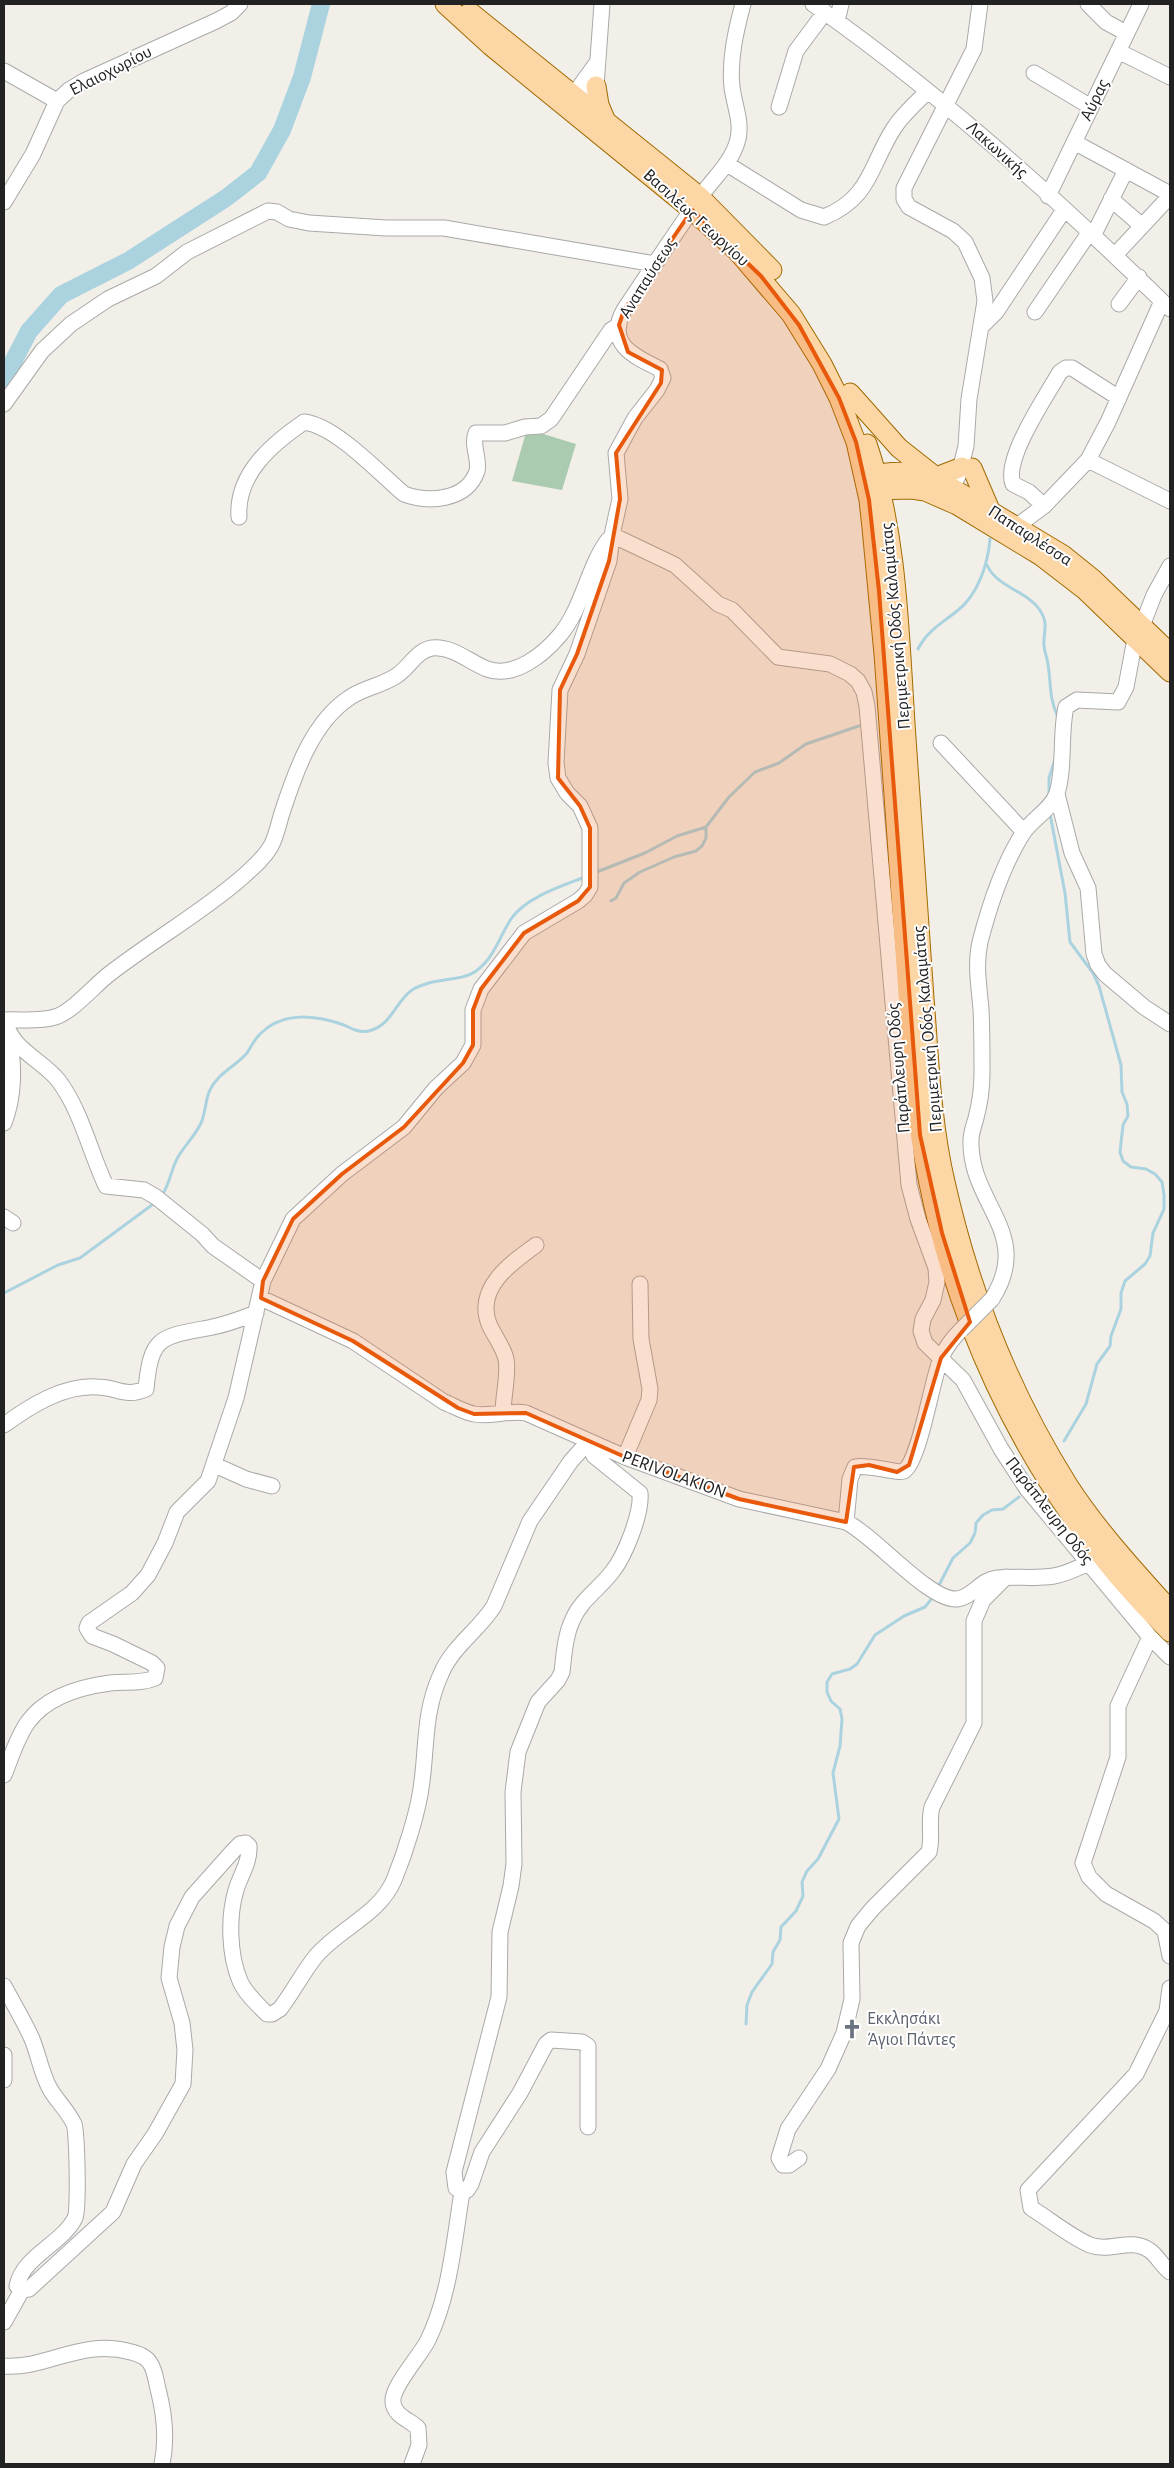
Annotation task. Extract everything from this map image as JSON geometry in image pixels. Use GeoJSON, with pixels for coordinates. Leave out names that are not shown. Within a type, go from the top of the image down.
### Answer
{"type":"FeatureCollection","features":[{"type":"Feature","properties":{"kind":"main road","name":"Βασιλέως Γεωργίου"},"geometry":{"type":"LineString","coordinates":[[446,4],[491,46],[574,105],[606,119],[696,203],[761,276],[799,325],[822,364],[839,398],[872,483]]}},
{"type":"Feature","properties":{"kind":"main road","name":"Βασιλέως Γεωργίου"},"geometry":{"type":"LineString","coordinates":[[460,4],[574,105],[749,245],[791,293],[812,324],[850,393]]}},
{"type":"Feature","properties":{"kind":"main road"},"geometry":{"type":"LineString","coordinates":[[596,86],[600,105],[606,119]]}},
{"type":"Feature","properties":{"kind":"main road"},"geometry":{"type":"LineString","coordinates":[[850,393],[900,448],[949,490],[967,467],[990,510]]}},
{"type":"Feature","properties":{"kind":"main road","name":"Περιμετρική Οδός Καλαμάτας"},"geometry":{"type":"LineString","coordinates":[[850,393],[872,483],[889,532],[900,654],[931,1090],[944,1181],[974,1285],[991,1333],[1014,1388],[1069,1487],[1102,1532],[1170,1610]]}},
{"type":"Feature","properties":{"kind":"main road","name":"Παπαφλέσσα"},"geometry":{"type":"LineString","coordinates":[[872,483],[914,473],[990,510],[1048,545],[1077,566],[1138,632],[1170,672]]}},
{"type":"Feature","properties":{"kind":"main road","name":"Περιμετρική Οδός Καλαμάτας"},"geometry":{"type":"LineString","coordinates":[[872,483],[915,1092],[929,1187],[959,1291],[977,1341],[1000,1396],[1025,1443],[1055,1495],[1090,1543],[1170,1632]]}},
{"type":"Feature","properties":{"kind":"main road","name":"Παπαφλέσσα"},"geometry":{"type":"LineString","coordinates":[[872,483],[912,489],[949,490],[1055,566],[1138,632],[1170,653]]}},
{"type":"Feature","properties":{"kind":"main road"},"geometry":{"type":"LineString","coordinates":[[889,532],[892,504],[912,489]]}},
{"type":"Feature","properties":{"kind":"street","name":"Ελαιοχωρίου"},"geometry":{"type":"LineString","coordinates":[[4,202],[33,154],[57,101],[69,90],[84,81],[216,21],[231,13],[240,4]]}},
{"type":"Feature","properties":{"kind":"street"},"geometry":{"type":"LineString","coordinates":[[574,105],[596,86],[602,4]]}},
{"type":"Feature","properties":{"kind":"street","name":"Αναπαύσεως"},"geometry":{"type":"LineString","coordinates":[[612,535],[620,495],[616,453],[635,418],[657,390],[663,378],[660,369],[640,361],[628,352],[622,344],[619,325],[624,310],[696,203],[727,164],[735,149],[740,123],[732,88],[732,74],[736,32],[743,4]]}},
{"type":"Feature","properties":{"kind":"street"},"geometry":{"type":"LineString","coordinates":[[779,107],[796,51],[825,12],[841,4]]}},
{"type":"Feature","properties":{"kind":"street"},"geometry":{"type":"LineString","coordinates":[[949,490],[967,467],[966,446],[969,399],[985,301],[982,278],[965,242],[946,227],[909,207],[904,199],[904,188],[974,49],[980,4]]}},
{"type":"Feature","properties":{"kind":"street"},"geometry":{"type":"LineString","coordinates":[[1088,4],[1106,22],[1126,33]]}},
{"type":"Feature","properties":{"kind":"street","name":"Αύρας"},"geometry":{"type":"LineString","coordinates":[[1048,196],[1141,4]]}},
{"type":"Feature","properties":{"kind":"street","name":"Λακωνικής"},"geometry":{"type":"LineString","coordinates":[[825,12],[945,104],[1115,255],[1166,305]]}},
{"type":"Feature","properties":{"kind":"street"},"geometry":{"type":"LineString","coordinates":[[1118,51],[1170,77]]}},
{"type":"Feature","properties":{"kind":"street"},"geometry":{"type":"LineString","coordinates":[[574,105],[597,63]]}},
{"type":"Feature","properties":{"kind":"street"},"geometry":{"type":"LineString","coordinates":[[4,71],[57,101]]}},
{"type":"Feature","properties":{"kind":"street"},"geometry":{"type":"LineString","coordinates":[[1034,72],[1091,106]]}},
{"type":"Feature","properties":{"kind":"street"},"geometry":{"type":"LineString","coordinates":[[727,164],[801,210],[824,217],[851,202],[862,190],[895,127],[928,91]]}},
{"type":"Feature","properties":{"kind":"street"},"geometry":{"type":"LineString","coordinates":[[1074,142],[1170,195],[1115,255]]}},
{"type":"Feature","properties":{"kind":"street"},"geometry":{"type":"LineString","coordinates":[[1035,312],[1091,234],[1126,170]]}},
{"type":"Feature","properties":{"kind":"street"},"geometry":{"type":"LineString","coordinates":[[1111,199],[1142,226]]}},
{"type":"Feature","properties":{"kind":"street"},"geometry":{"type":"LineString","coordinates":[[981,327],[996,312],[1064,210]]}},
{"type":"Feature","properties":{"kind":"street"},"geometry":{"type":"LineString","coordinates":[[4,404],[42,351],[71,324],[108,299],[156,276],[187,252],[256,216],[268,212],[277,212],[289,219],[309,223],[386,228],[444,228],[655,264]]}},
{"type":"Feature","properties":{"kind":"street"},"geometry":{"type":"LineString","coordinates":[[1119,304],[1139,277]]}},
{"type":"Feature","properties":{"kind":"street"},"geometry":{"type":"LineString","coordinates":[[1017,526],[1044,506],[1088,460],[1166,305]]}},
{"type":"Feature","properties":{"kind":"street"},"geometry":{"type":"LineString","coordinates":[[239,517],[238,508],[245,479],[257,463],[285,435],[304,422],[313,423],[331,432],[404,494],[418,499],[436,500],[458,492],[470,482],[477,470],[474,438],[476,433],[505,433],[525,427],[541,426],[551,419],[611,330],[619,325]]}},
{"type":"Feature","properties":{"kind":"street"},"geometry":{"type":"LineString","coordinates":[[1044,506],[1029,492],[1013,484],[1012,475],[1024,433],[1060,372],[1066,368],[1072,368],[1119,398]]}},
{"type":"Feature","properties":{"kind":"street"},"geometry":{"type":"LineString","coordinates":[[1088,460],[1170,501]]}},
{"type":"Feature","properties":{"kind":"street"},"geometry":{"type":"LineString","coordinates":[[4,1775],[28,1722],[46,1704],[71,1692],[104,1684],[141,1682],[156,1678],[157,1668],[152,1663],[92,1636],[87,1628],[89,1624],[132,1593],[148,1575],[165,1543],[177,1512],[208,1481],[215,1465],[236,1398],[264,1281],[285,1233],[293,1219],[342,1174],[399,1131],[436,1088],[464,1063],[473,1045],[473,1010],[475,999],[517,940],[547,917],[585,895],[590,874],[590,828],[580,806],[566,793],[558,778],[556,763],[560,690],[567,671],[577,654],[598,599],[609,561],[612,535]]}},
{"type":"Feature","properties":{"kind":"street"},"geometry":{"type":"LineString","coordinates":[[6,1025],[55,1017],[64,1013],[109,975],[219,897],[253,867],[272,844],[294,778],[307,748],[332,712],[350,697],[395,677],[411,664],[416,656],[429,648],[438,648],[458,654],[486,669],[494,670],[512,669],[536,659],[560,636],[572,619],[603,547],[612,535]]}},
{"type":"Feature","properties":{"kind":"street","name":"Παράπλευρη Οδός"},"geometry":{"type":"LineString","coordinates":[[612,535],[675,565],[718,604],[732,610],[778,657],[836,666],[854,677],[864,692],[867,706],[909,1185],[918,1219],[936,1268],[937,1282],[933,1300],[923,1319],[921,1331],[925,1343],[963,1380],[1001,1449],[1027,1489],[1150,1637],[1170,1657]]}},
{"type":"Feature","properties":{"kind":"street"},"geometry":{"type":"LineString","coordinates":[[1170,566],[1154,595],[1138,632],[1126,687],[1118,702],[1077,700],[1066,707],[1057,794],[1075,863],[1088,888],[1094,954],[1098,965],[1105,974],[1144,1007],[1170,1024]]}},
{"type":"Feature","properties":{"kind":"street"},"geometry":{"type":"LineString","coordinates":[[941,743],[1024,832]]}},
{"type":"Feature","properties":{"kind":"street"},"geometry":{"type":"LineString","coordinates":[[846,1522],[850,1479],[855,1467],[869,1466],[897,1472],[903,1471],[909,1465],[920,1437],[940,1358],[952,1340],[992,1299],[1003,1282],[1007,1267],[1007,1249],[1003,1232],[978,1182],[972,1158],[971,1138],[981,1096],[982,1075],[982,1030],[977,960],[991,903],[1024,832],[1057,794]]}},
{"type":"Feature","properties":{"kind":"street"},"geometry":{"type":"LineString","coordinates":[[6,1025],[61,1086],[70,1100],[106,1186],[144,1190],[159,1199],[213,1246],[264,1281]]}},
{"type":"Feature","properties":{"kind":"street"},"geometry":{"type":"LineString","coordinates":[[4,1123],[9,1109],[14,1076],[6,1025]]}},
{"type":"Feature","properties":{"kind":"street"},"geometry":{"type":"LineString","coordinates":[[503,1413],[506,1361],[486,1316],[486,1302],[489,1291],[500,1274],[536,1244]]}},
{"type":"Feature","properties":{"kind":"street"},"geometry":{"type":"LineString","coordinates":[[625,1457],[649,1400],[650,1389],[641,1339],[640,1284]]}},
{"type":"Feature","properties":{"kind":"street","name":"PERIVOLAKION"},"geometry":{"type":"LineString","coordinates":[[261,1298],[353,1341],[444,1402],[474,1414],[526,1413],[625,1457],[739,1499],[846,1522],[860,1530],[928,1587],[948,1598],[958,1599],[968,1595],[991,1579],[1052,1576],[1066,1573],[1089,1563]]}},
{"type":"Feature","properties":{"kind":"street"},"geometry":{"type":"LineString","coordinates":[[4,1425],[51,1396],[64,1392],[98,1386],[124,1393],[136,1393],[146,1389],[149,1360],[161,1341],[178,1333],[210,1328],[256,1313]]}},
{"type":"Feature","properties":{"kind":"street"},"geometry":{"type":"LineString","coordinates":[[4,1986],[33,2040],[40,2069],[50,2090],[74,2124],[77,2139],[77,2216],[68,2230],[37,2257],[19,2279],[17,2286],[22,2290],[29,2289],[113,2212],[134,2164],[155,2134],[183,2084],[186,2050],[182,2023],[169,1978],[172,1946],[177,1926],[192,1897],[234,1850],[240,1844],[246,1843],[249,1846],[249,1855],[236,1890],[232,1949],[240,1982],[267,2014],[272,2014],[280,2009],[317,1956],[376,1906],[386,1894],[394,1880],[421,1793],[426,1723],[441,1673],[454,1652],[494,1606],[530,1520],[571,1461],[588,1442],[594,1456],[640,1493],[640,1508],[628,1542],[613,1571],[583,1602],[573,1619],[562,1672],[558,1680],[538,1702],[518,1752],[513,1792],[514,1864],[500,1932],[498,1997],[454,2172],[456,2188],[462,2192]]}},
{"type":"Feature","properties":{"kind":"street"},"geometry":{"type":"LineString","coordinates":[[215,1465],[246,1479],[272,1486]]}},
{"type":"Feature","properties":{"kind":"street"},"geometry":{"type":"LineString","coordinates":[[799,2158],[789,2165],[783,2165],[779,2158],[788,2129],[828,2069],[844,2033],[852,1999],[851,1943],[858,1926],[873,1908],[929,1852],[931,1844],[929,1819],[932,1807],[974,1723],[974,1621],[983,1600],[1006,1577]]}},
{"type":"Feature","properties":{"kind":"street"},"geometry":{"type":"LineString","coordinates":[[1150,1637],[1118,1706],[1118,1757],[1083,1863],[1089,1877],[1106,1894],[1154,1921],[1165,1931],[1170,1956]]}},
{"type":"Feature","properties":{"kind":"street"},"geometry":{"type":"LineString","coordinates":[[1170,1988],[1167,2011],[1136,2074],[1028,2190],[1031,2208],[1090,2245],[1106,2249],[1122,2244],[1138,2245],[1151,2250],[1161,2264],[1170,2272]]}},
{"type":"Feature","properties":{"kind":"street"},"geometry":{"type":"LineString","coordinates":[[462,2192],[467,2190],[471,2184],[482,2152],[520,2093],[546,2044],[550,2040],[582,2042],[588,2046],[588,2127]]}},
{"type":"Feature","properties":{"kind":"street"},"geometry":{"type":"LineString","coordinates":[[4,2055],[4,2080]]}},
{"type":"Feature","properties":{"kind":"street"},"geometry":{"type":"LineString","coordinates":[[412,2464],[419,2445],[418,2428],[396,2412],[392,2401],[396,2390],[428,2342],[442,2303],[462,2192]]}},
{"type":"Feature","properties":{"kind":"street"},"geometry":{"type":"LineString","coordinates":[[4,2322],[22,2290]]}},
{"type":"Feature","properties":{"kind":"street"},"geometry":{"type":"LineString","coordinates":[[4,2366],[40,2361],[72,2351],[95,2348],[123,2350],[141,2355],[150,2363],[161,2402],[164,2434],[162,2464]]}},
{"type":"Feature","properties":{"kind":"highlighted area"},"geometry":{"type":"Polygon","coordinates":[[[692,210],[761,276],[799,325],[839,398],[856,442],[869,500],[879,591],[920,1135],[942,1233],[970,1322],[941,1358],[909,1465],[897,1472],[869,1465],[854,1467],[846,1522],[739,1499],[625,1457],[526,1413],[474,1414],[458,1408],[353,1341],[261,1298],[263,1281],[293,1219],[342,1174],[404,1127],[463,1063],[473,1045],[473,1010],[481,989],[524,933],[578,901],[590,887],[590,828],[580,806],[558,778],[560,690],[577,654],[609,561],[620,499],[616,453],[661,383],[662,370],[628,352],[619,325],[624,310],[692,210]]]}},
{"type":"Feature","properties":{"kind":"green space"},"geometry":{"type":"Polygon","coordinates":[[[527,429],[576,444],[562,490],[512,481],[527,429]]]}},
{"type":"Feature","properties":{"kind":"waterway"},"geometry":{"type":"LineString","coordinates":[[4,379],[29,331],[61,295],[128,261],[226,198],[258,173],[282,130],[302,77],[321,4]]}},
{"type":"Feature","properties":{"kind":"waterway"},"geometry":{"type":"LineString","coordinates":[[918,649],[930,632],[957,611],[971,597],[984,569],[990,539]]}},
{"type":"Feature","properties":{"kind":"waterway"},"geometry":{"type":"LineString","coordinates":[[987,565],[998,579],[1036,605],[1043,616],[1045,623],[1044,647],[1052,697],[1058,717]]}},
{"type":"Feature","properties":{"kind":"waterway"},"geometry":{"type":"LineString","coordinates":[[594,873],[645,853],[677,836],[706,827],[729,797],[755,772],[779,763],[806,744],[859,726]]}},
{"type":"Feature","properties":{"kind":"waterway"},"geometry":{"type":"LineString","coordinates":[[1049,797],[1049,778],[1055,759]]}},
{"type":"Feature","properties":{"kind":"waterway"},"geometry":{"type":"LineString","coordinates":[[1050,814],[1065,893],[1070,942],[1093,973],[1099,986],[1121,1065],[1122,1092],[1127,1104],[1128,1116],[1123,1125],[1120,1152],[1123,1161],[1131,1167],[1146,1169],[1155,1174],[1162,1182],[1164,1195],[1164,1209],[1153,1233],[1150,1256],[1145,1264],[1125,1281],[1121,1293],[1121,1309],[1111,1336],[1110,1346],[1097,1364],[1086,1404],[1064,1441]]}},
{"type":"Feature","properties":{"kind":"waterway"},"geometry":{"type":"LineString","coordinates":[[611,901],[616,898],[624,883],[640,872],[674,857],[696,851],[702,846],[706,838],[706,827]]}},
{"type":"Feature","properties":{"kind":"waterway"},"geometry":{"type":"LineString","coordinates":[[162,1195],[178,1157],[201,1123],[208,1094],[213,1084],[243,1058],[258,1036],[269,1027],[289,1018],[311,1017],[344,1025],[359,1031],[369,1031],[377,1028],[388,1019],[412,990],[428,983],[463,977],[476,971],[488,960],[511,919],[526,904],[555,888],[585,877]]}},
{"type":"Feature","properties":{"kind":"waterway"},"geometry":{"type":"LineString","coordinates":[[4,1293],[58,1265],[80,1258],[156,1202]]}},
{"type":"Feature","properties":{"kind":"waterway"},"geometry":{"type":"LineString","coordinates":[[938,1587],[953,1558],[970,1543],[975,1533],[976,1523],[983,1515],[992,1510],[1003,1509],[1019,1497]]}},
{"type":"Feature","properties":{"kind":"waterway"},"geometry":{"type":"LineString","coordinates":[[746,2024],[747,2005],[752,1992],[772,1964],[773,1952],[780,1940],[781,1927],[796,1911],[803,1896],[802,1882],[807,1871],[818,1859],[839,1819],[833,1773],[840,1746],[842,1719],[840,1709],[831,1701],[827,1692],[827,1682],[832,1674],[850,1669],[857,1664],[875,1635],[904,1616],[925,1607],[933,1597]]}},
{"type":"Feature","properties":{"kind":"place","name":"Εκκλησάκι Άγιοι Πάντες"},"geometry":{"type":"Point","coordinates":[852,2029]}}]}
